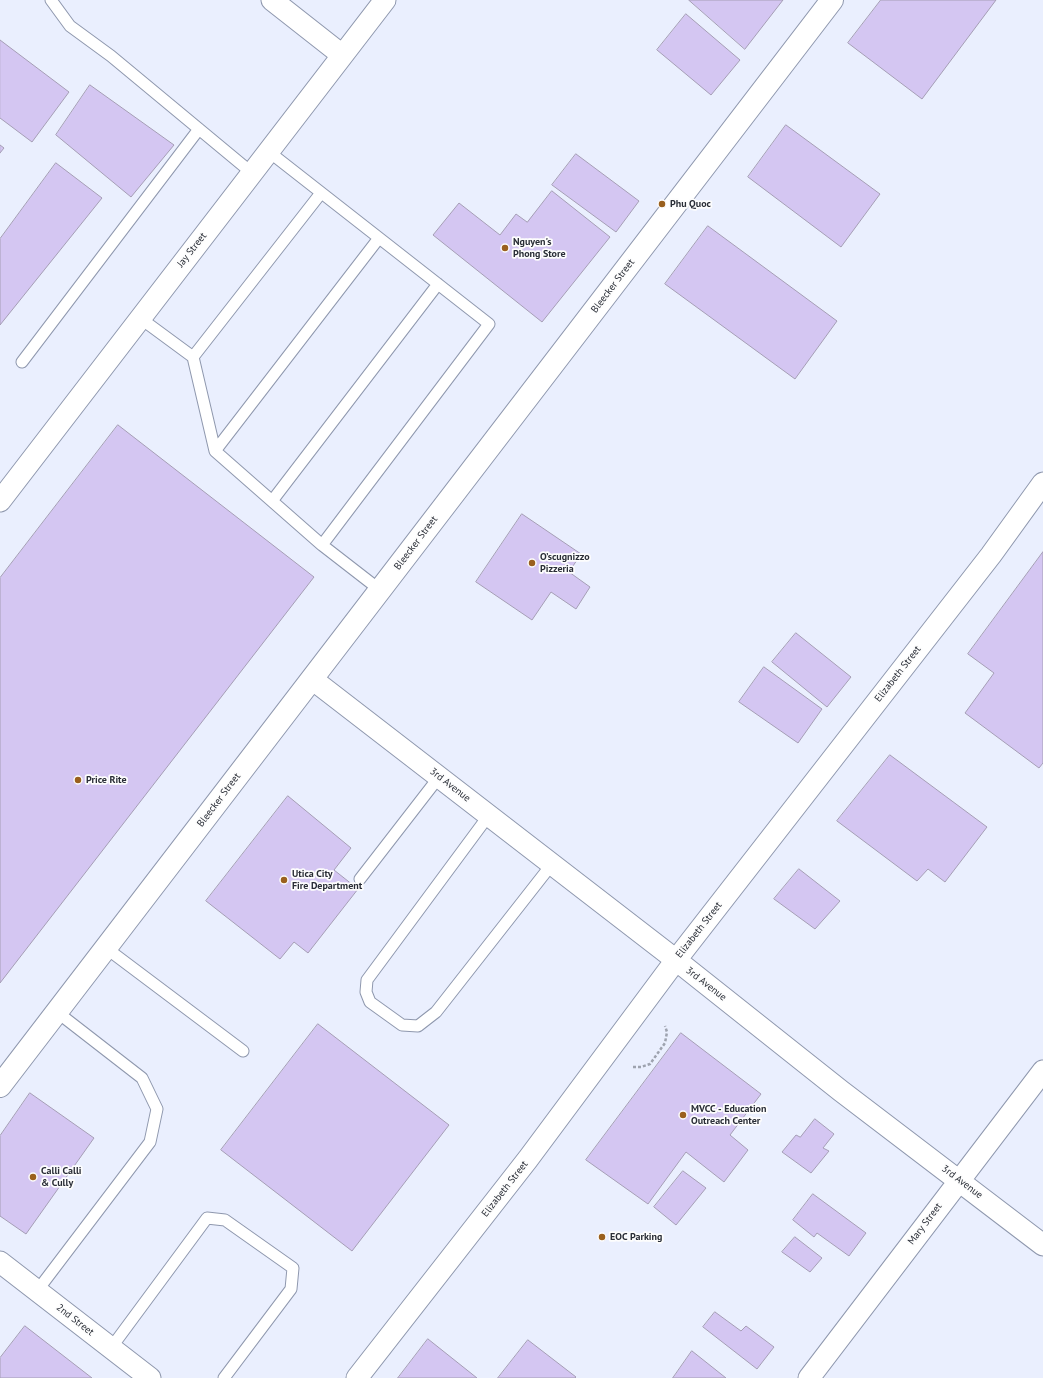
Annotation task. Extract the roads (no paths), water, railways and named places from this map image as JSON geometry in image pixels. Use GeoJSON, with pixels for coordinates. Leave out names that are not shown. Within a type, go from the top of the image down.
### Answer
{"type":"FeatureCollection","features":[{"type":"Feature","properties":{"kind":"street"},"geometry":{"type":"LineString","coordinates":[[272,0],[342,56]]}},
{"type":"Feature","properties":{"kind":"street","name":"Jay Street"},"geometry":{"type":"LineString","coordinates":[[0,501],[385,0]]}},
{"type":"Feature","properties":{"kind":"street","name":"Bleecker Street"},"geometry":{"type":"LineString","coordinates":[[0,1086],[832,0]]}},
{"type":"Feature","properties":{"kind":"street","name":"Elizabeth Street"},"geometry":{"type":"LineString","coordinates":[[356,1378],[537,1148],[676,960],[981,567],[1043,483]]}},
{"type":"Feature","properties":{"kind":"street","name":"3rd Avenue"},"geometry":{"type":"LineString","coordinates":[[312,679],[676,960],[841,1091],[1043,1245]]}},
{"type":"Feature","properties":{"kind":"street","name":"Mary Street"},"geometry":{"type":"LineString","coordinates":[[809,1378],[1043,1071]]}},
{"type":"Feature","properties":{"kind":"street","name":"2nd Street"},"geometry":{"type":"LineString","coordinates":[[0,1262],[150,1378]]}},
{"type":"Feature","properties":{"kind":"lane"},"geometry":{"type":"LineString","coordinates":[[51,0],[70,26],[111,56],[252,173]]}},
{"type":"Feature","properties":{"kind":"lane"},"geometry":{"type":"LineString","coordinates":[[22,362],[199,130]]}},
{"type":"Feature","properties":{"kind":"lane"},"geometry":{"type":"LineString","coordinates":[[268,151],[489,324],[322,545]]}},
{"type":"Feature","properties":{"kind":"lane"},"geometry":{"type":"LineString","coordinates":[[193,357],[321,193]]}},
{"type":"Feature","properties":{"kind":"lane"},"geometry":{"type":"LineString","coordinates":[[215,451],[379,238]]}},
{"type":"Feature","properties":{"kind":"lane"},"geometry":{"type":"LineString","coordinates":[[272,501],[438,284]]}},
{"type":"Feature","properties":{"kind":"lane"},"geometry":{"type":"LineString","coordinates":[[140,318],[193,357],[215,451],[322,545],[380,590]]}},
{"type":"Feature","properties":{"kind":"lane"},"geometry":{"type":"LineString","coordinates":[[360,879],[439,777]]}},
{"type":"Feature","properties":{"kind":"lane"},"geometry":{"type":"LineString","coordinates":[[489,815],[368,980],[366,992],[370,1002],[402,1025],[418,1026],[436,1012],[552,864]]}},
{"type":"Feature","properties":{"kind":"lane"},"geometry":{"type":"LineString","coordinates":[[106,948],[243,1051]]}},
{"type":"Feature","properties":{"kind":"lane"},"geometry":{"type":"LineString","coordinates":[[37,1291],[150,1142],[157,1109],[142,1078],[57,1012]]}},
{"type":"Feature","properties":{"kind":"lane"},"geometry":{"type":"LineString","coordinates":[[111,1348],[207,1218],[225,1220],[293,1268],[291,1289],[224,1378]]}},
{"type":"Feature","properties":{"kind":"place","name":"Phu Quoc"},"geometry":{"type":"Point","coordinates":[662,204]}},
{"type":"Feature","properties":{"kind":"place","name":"Nguyen's Phong Store"},"geometry":{"type":"Point","coordinates":[505,248]}},
{"type":"Feature","properties":{"kind":"place","name":"O’scugnizzo Pizzeria"},"geometry":{"type":"Point","coordinates":[532,563]}},
{"type":"Feature","properties":{"kind":"place","name":"Price Rite"},"geometry":{"type":"Point","coordinates":[78,780]}},
{"type":"Feature","properties":{"kind":"place","name":"Utica City Fire Department"},"geometry":{"type":"Point","coordinates":[284,880]}},
{"type":"Feature","properties":{"kind":"place","name":"MVCC - Education Outreach Center"},"geometry":{"type":"Point","coordinates":[683,1115]}},
{"type":"Feature","properties":{"kind":"place","name":"Calli Calli & Cully"},"geometry":{"type":"Point","coordinates":[33,1177]}},
{"type":"Feature","properties":{"kind":"place","name":"EOC Parking"},"geometry":{"type":"Point","coordinates":[602,1237]}}]}
